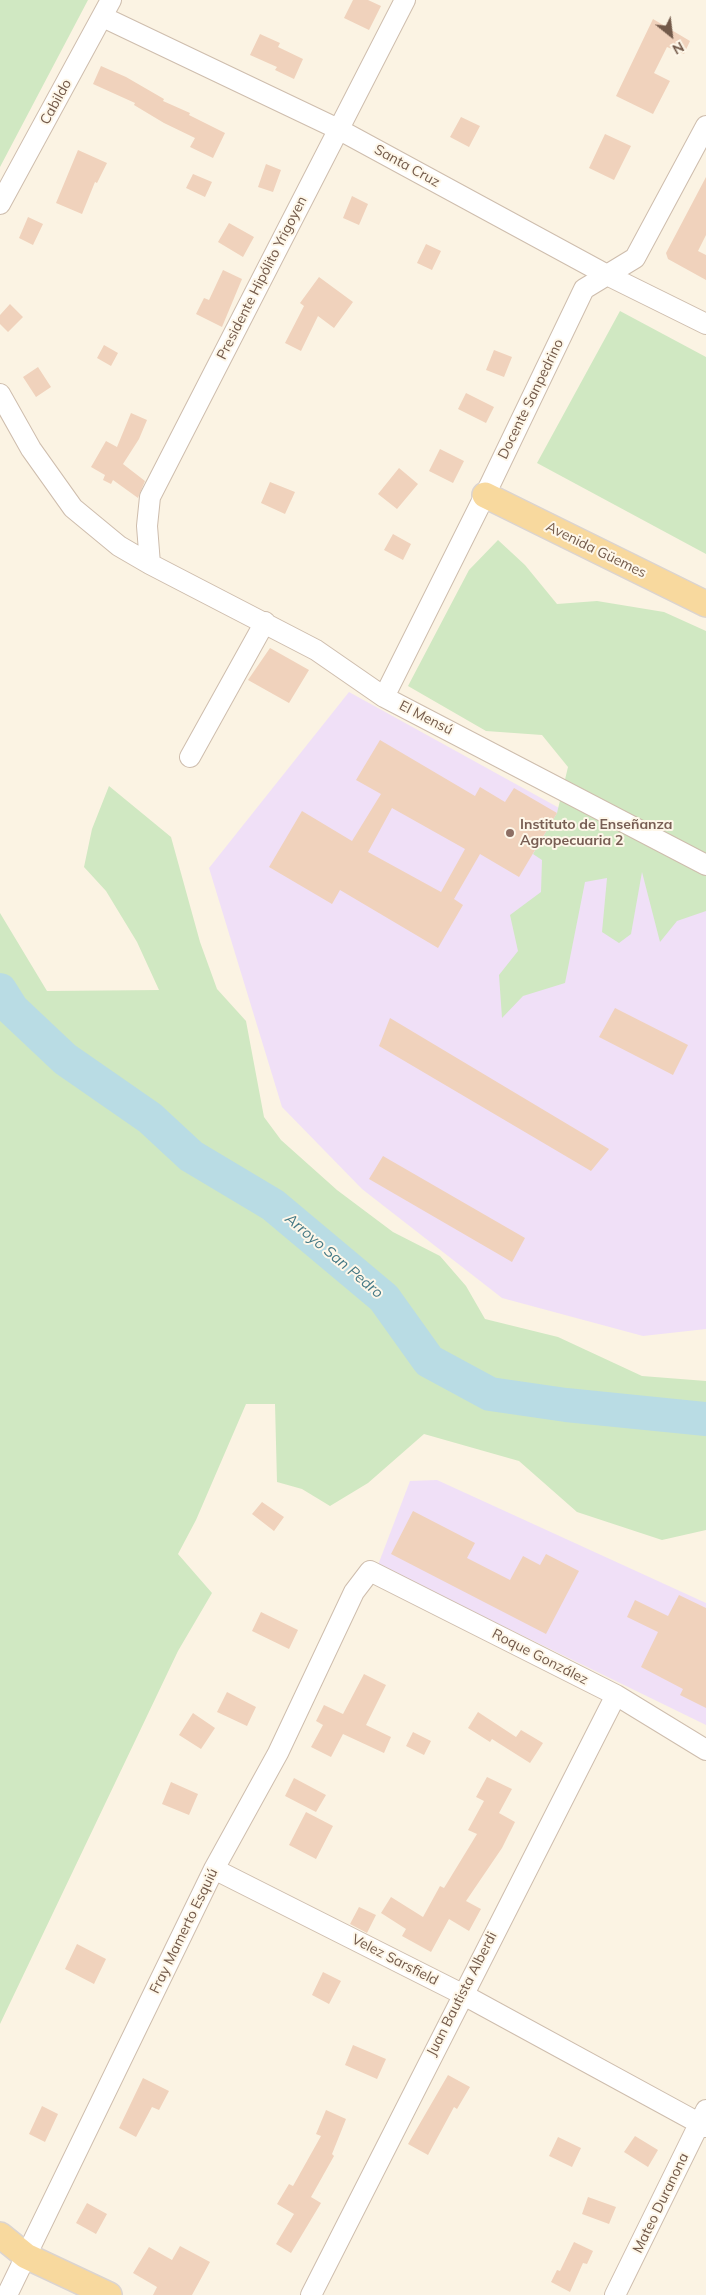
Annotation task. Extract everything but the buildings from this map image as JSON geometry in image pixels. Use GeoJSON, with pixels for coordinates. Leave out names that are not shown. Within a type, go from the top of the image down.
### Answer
{"type":"FeatureCollection","features":[{"type":"Feature","properties":{"kind":"main road","name":"Avenida Güemes"},"geometry":{"type":"LineString","coordinates":[[485,495],[706,604]]}},
{"type":"Feature","properties":{"kind":"main road"},"geometry":{"type":"LineString","coordinates":[[0,2235],[26,2256],[109,2295]]}},
{"type":"Feature","properties":{"kind":"street","name":"Presidente Hipólito Yrigoyen"},"geometry":{"type":"LineString","coordinates":[[150,564],[147,526],[150,497],[405,0]]}},
{"type":"Feature","properties":{"kind":"street","name":"Santa Cruz"},"geometry":{"type":"LineString","coordinates":[[107,8],[338,129],[607,276],[706,324]]}},
{"type":"Feature","properties":{"kind":"street","name":"Cabildo"},"geometry":{"type":"LineString","coordinates":[[0,204],[107,8]]}},
{"type":"Feature","properties":{"kind":"street","name":"Docente Sanpedrino"},"geometry":{"type":"LineString","coordinates":[[384,697],[485,495],[584,289],[635,258],[706,126]]}},
{"type":"Feature","properties":{"kind":"street","name":"El Mensú"},"geometry":{"type":"LineString","coordinates":[[0,394],[31,449],[73,508],[119,546],[316,650],[384,697],[706,865]]}},
{"type":"Feature","properties":{"kind":"street"},"geometry":{"type":"LineString","coordinates":[[190,757],[265,622]]}},
{"type":"Feature","properties":{"kind":"street","name":"Roque González"},"geometry":{"type":"LineString","coordinates":[[370,1571],[616,1695],[706,1750]]}},
{"type":"Feature","properties":{"kind":"street","name":"Fray Mamerto Esquiú"},"geometry":{"type":"LineString","coordinates":[[6,2295],[214,1869],[278,1753],[354,1592],[370,1571]]}},
{"type":"Feature","properties":{"kind":"street","name":"Juan Bautista Alberdi"},"geometry":{"type":"LineString","coordinates":[[311,2295],[462,1994],[616,1695]]}},
{"type":"Feature","properties":{"kind":"street","name":"Velez Sarsfield"},"geometry":{"type":"LineString","coordinates":[[214,1869],[462,1994],[704,2121]]}},
{"type":"Feature","properties":{"kind":"street","name":"Mateo Duranona"},"geometry":{"type":"LineString","coordinates":[[615,2295],[704,2121]]}},
{"type":"Feature","properties":{"kind":"shaded area"},"geometry":{"type":"Polygon","coordinates":[[[349,692],[706,889],[706,1329],[643,1336],[502,1298],[362,1189],[282,1107],[209,868],[349,692]]]}},
{"type":"Feature","properties":{"kind":"shaded area"},"geometry":{"type":"Polygon","coordinates":[[[437,1480],[706,1603],[706,1725],[378,1565],[410,1481],[437,1480]]]}},
{"type":"Feature","properties":{"kind":"green space"},"geometry":{"type":"Polygon","coordinates":[[[0,0],[88,0],[0,167],[0,0]]]}},
{"type":"Feature","properties":{"kind":"green space"},"geometry":{"type":"Polygon","coordinates":[[[620,311],[706,357],[706,554],[537,463],[620,311]]]}},
{"type":"Feature","properties":{"kind":"green space"},"geometry":{"type":"Polygon","coordinates":[[[498,540],[525,565],[557,604],[597,601],[664,612],[706,631],[706,911],[677,921],[660,942],[642,872],[631,934],[619,943],[602,932],[607,878],[585,882],[565,983],[523,996],[502,1018],[499,975],[518,951],[510,915],[541,892],[542,860],[533,854],[557,813],[568,767],[542,735],[486,731],[408,686],[469,570],[498,540]]]}},
{"type":"Feature","properties":{"kind":"green space"},"geometry":{"type":"Polygon","coordinates":[[[109,786],[171,837],[200,942],[217,989],[246,1021],[264,1117],[281,1140],[337,1190],[393,1232],[440,1256],[466,1286],[485,1319],[558,1337],[642,1376],[706,1381],[706,1530],[662,1540],[577,1512],[519,1461],[424,1434],[368,1483],[330,1506],[302,1489],[277,1482],[275,1404],[246,1404],[196,1520],[178,1554],[212,1593],[178,1651],[0,2024],[0,913],[47,991],[159,990],[137,942],[106,891],[84,867],[92,829],[109,786]]]}},
{"type":"Feature","properties":{"kind":"waterway","name":"Arroyo San Pedro"},"geometry":{"type":"LineString","coordinates":[[0,990],[12,1009],[65,1059],[150,1118],[191,1156],[273,1205],[384,1298],[429,1361],[490,1394],[566,1405],[706,1419]]}},
{"type":"Feature","properties":{"kind":"place","name":"Instituto de Enseñanza Agropecuaria 2"},"geometry":{"type":"Point","coordinates":[510,833]}}]}
